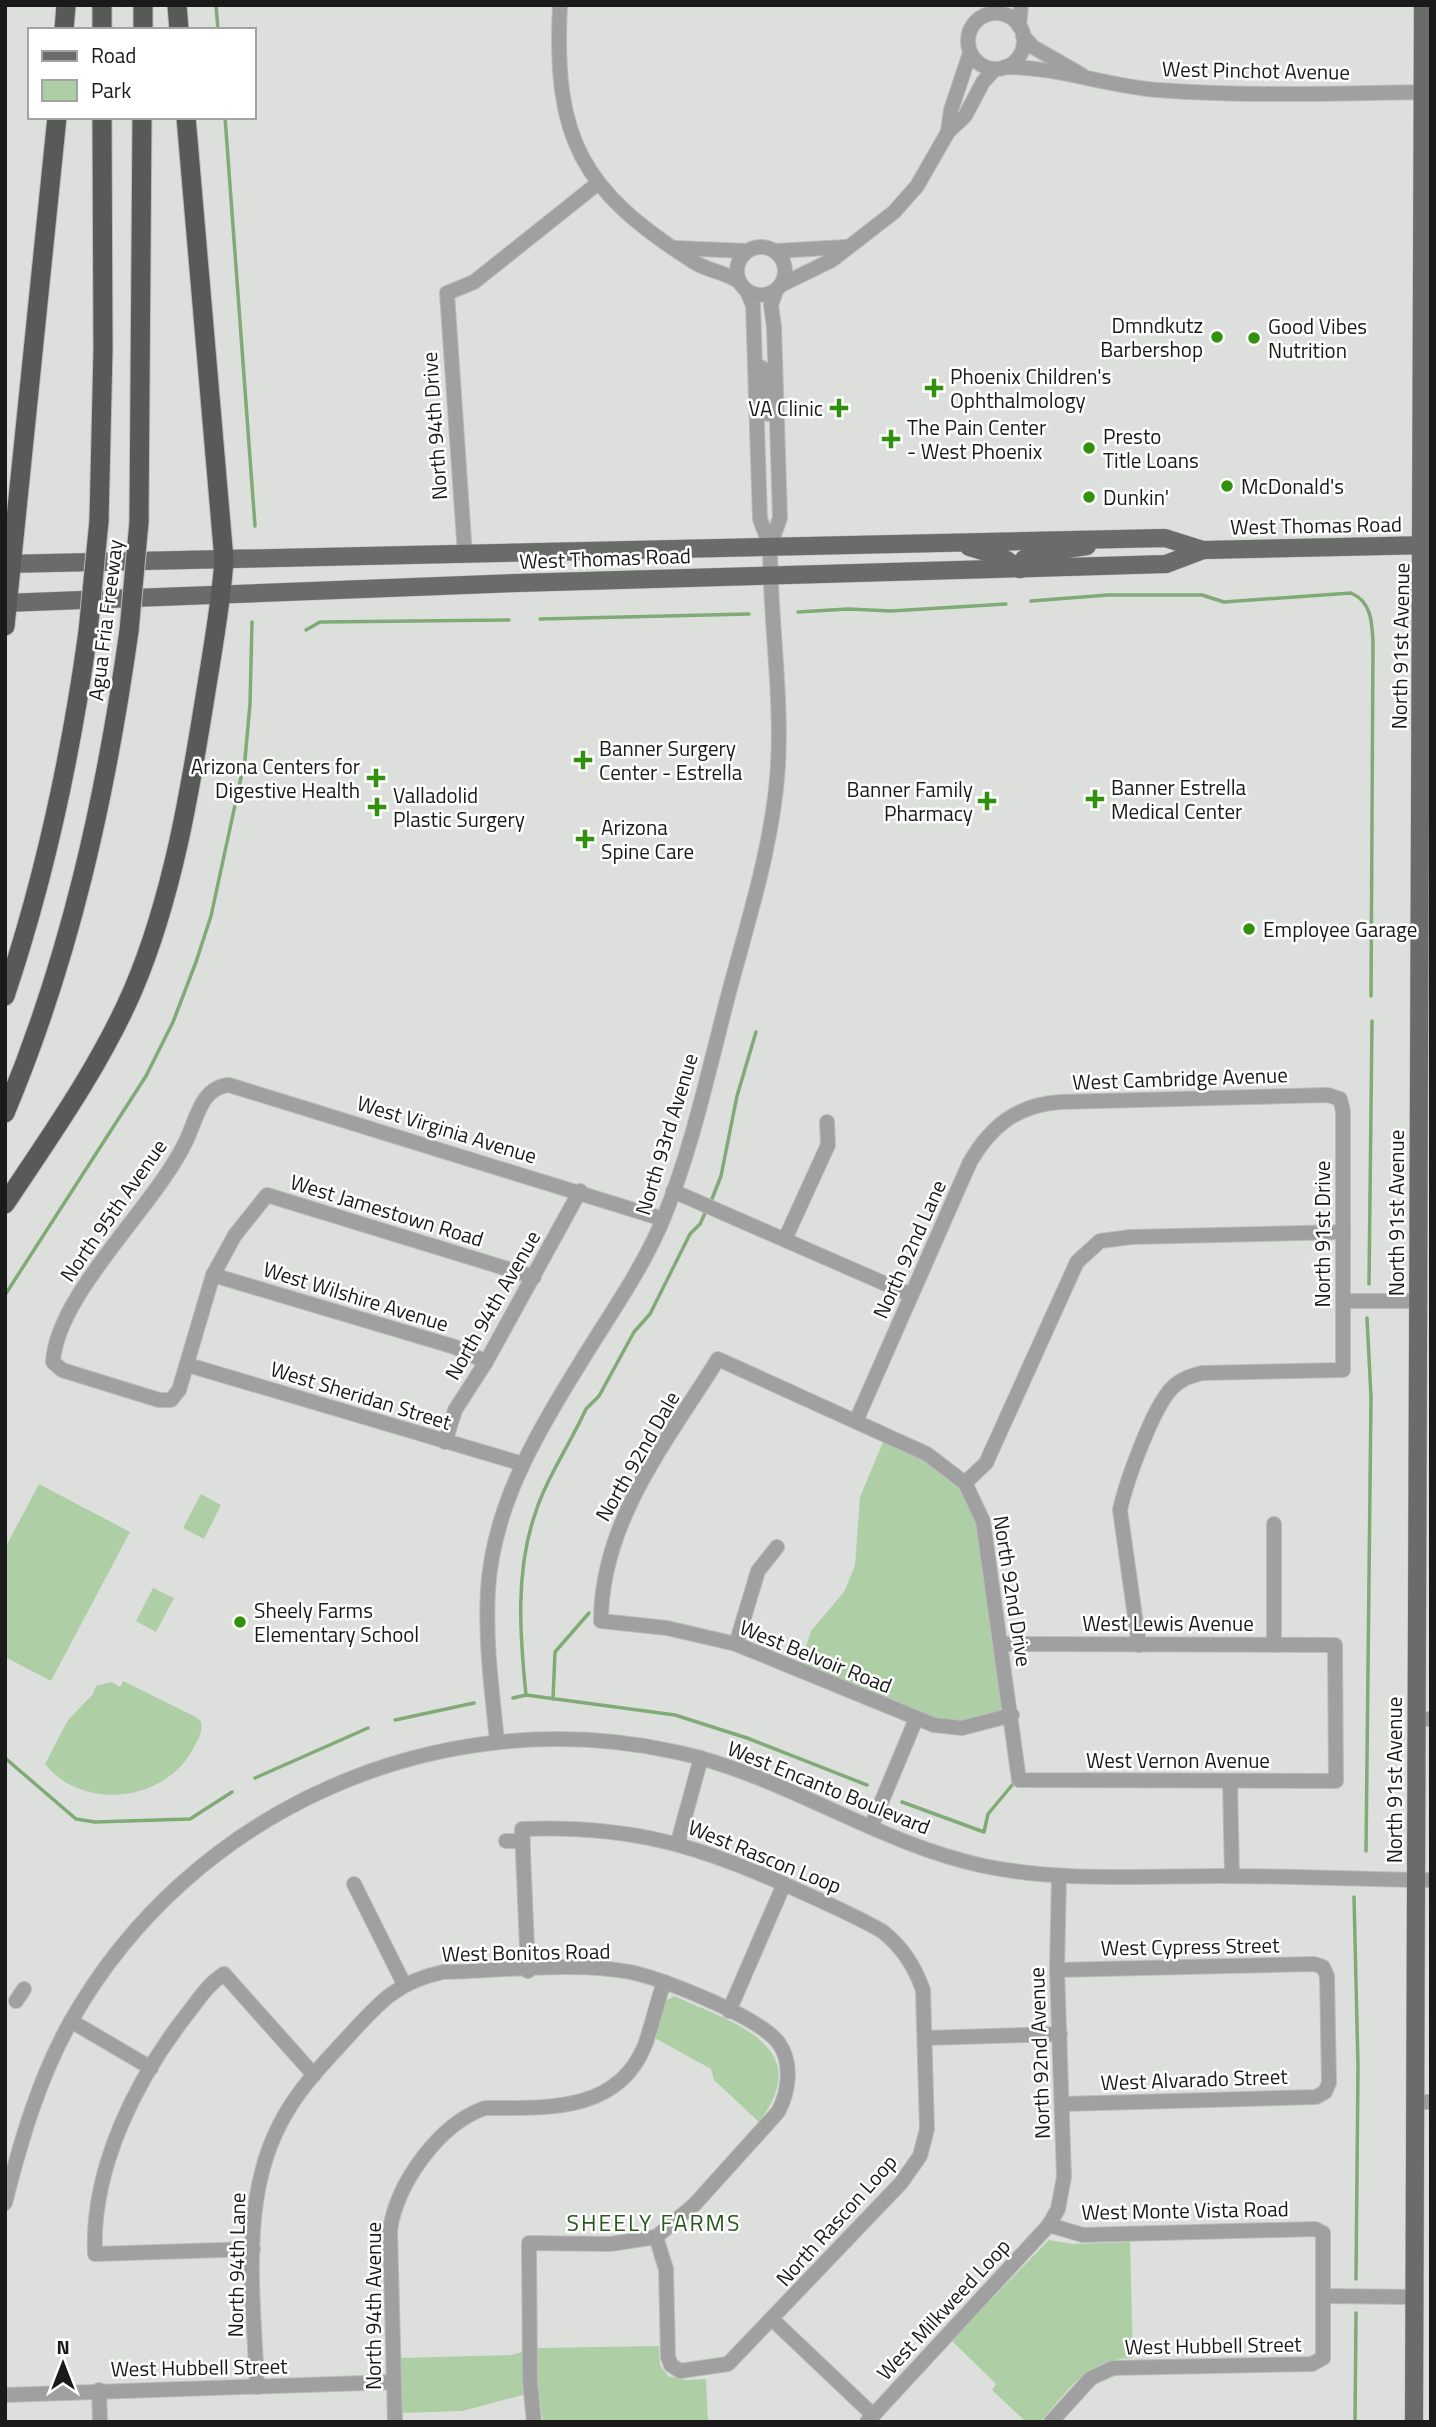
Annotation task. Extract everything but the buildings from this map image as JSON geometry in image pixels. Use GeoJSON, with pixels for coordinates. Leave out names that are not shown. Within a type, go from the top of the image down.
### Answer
{"type":"FeatureCollection","features":[{"type":"Feature","properties":{"kind":"highway"},"geometry":{"type":"LineString","coordinates":[[64,28],[66,5]]}},
{"type":"Feature","properties":{"kind":"highway"},"geometry":{"type":"LineString","coordinates":[[102,5],[102,28]]}},
{"type":"Feature","properties":{"kind":"highway"},"geometry":{"type":"LineString","coordinates":[[143,5],[143,28]]}},
{"type":"Feature","properties":{"kind":"highway"},"geometry":{"type":"LineString","coordinates":[[177,5],[179,28]]}},
{"type":"Feature","properties":{"kind":"highway"},"geometry":{"type":"LineString","coordinates":[[5,626],[9,564],[57,119]]}},
{"type":"Feature","properties":{"kind":"highway","name":"Agua Fria Freeway"},"geometry":{"type":"LineString","coordinates":[[5,996],[30,919],[56,813],[88,632],[99,521],[103,349],[102,119]]}},
{"type":"Feature","properties":{"kind":"highway","name":"Agua Fria Freeway"},"geometry":{"type":"LineString","coordinates":[[5,1113],[51,985],[87,859],[114,730],[129,631],[139,522],[142,119]]}},
{"type":"Feature","properties":{"kind":"highway"},"geometry":{"type":"LineString","coordinates":[[5,1204],[104,1048],[133,989],[159,918],[199,738],[224,560],[186,119]]}},
{"type":"Feature","properties":{"kind":"main road","name":"North 91st Avenue"},"geometry":{"type":"LineString","coordinates":[[1414,2422],[1415,2297],[1423,2102],[1424,1474],[1419,1301],[1425,1135],[1427,92],[1423,5]]}},
{"type":"Feature","properties":{"kind":"main road","name":"West Thomas Road"},"geometry":{"type":"LineString","coordinates":[[9,564],[1110,538],[1165,538],[1203,550],[1427,545]]}},
{"type":"Feature","properties":{"kind":"main road"},"geometry":{"type":"LineString","coordinates":[[949,542],[994,554],[1020,569],[1027,556],[1079,549],[1110,538]]}},
{"type":"Feature","properties":{"kind":"main road","name":"West Thomas Road"},"geometry":{"type":"LineString","coordinates":[[7,603],[517,583],[1166,564],[1203,550]]}},
{"type":"Feature","properties":{"kind":"main road"},"geometry":{"type":"LineString","coordinates":[[517,583],[521,567],[530,553]]}},
{"type":"Feature","properties":{"kind":"street"},"geometry":{"type":"LineString","coordinates":[[560,5],[565,108],[574,140],[597,184],[628,217],[696,264],[761,296],[832,260],[846,247],[879,226],[908,197],[948,132],[965,116],[983,82],[1020,55],[1021,5]]}},
{"type":"Feature","properties":{"kind":"street"},"geometry":{"type":"LineString","coordinates":[[948,132],[951,110],[970,53],[970,30],[980,18],[998,9],[1021,31]]}},
{"type":"Feature","properties":{"kind":"street","name":"West Pinchot Avenue"},"geometry":{"type":"LineString","coordinates":[[1021,31],[1033,47],[1082,75]]}},
{"type":"Feature","properties":{"kind":"street"},"geometry":{"type":"LineString","coordinates":[[970,53],[980,65],[1000,68]]}},
{"type":"Feature","properties":{"kind":"street","name":"West Pinchot Avenue"},"geometry":{"type":"LineString","coordinates":[[1000,68],[1024,67],[1066,76],[1082,75],[1132,86],[1196,92],[1427,92]]}},
{"type":"Feature","properties":{"kind":"street","name":"North 94th Drive"},"geometry":{"type":"LineString","coordinates":[[465,555],[447,293],[474,282],[597,184]]}},
{"type":"Feature","properties":{"kind":"street"},"geometry":{"type":"LineString","coordinates":[[675,248],[747,251],[761,247],[775,251],[846,247]]}},
{"type":"Feature","properties":{"kind":"street"},"geometry":{"type":"LineString","coordinates":[[742,286],[737,265],[747,251]]}},
{"type":"Feature","properties":{"kind":"street"},"geometry":{"type":"LineString","coordinates":[[775,251],[786,271],[779,288]]}},
{"type":"Feature","properties":{"kind":"street"},"geometry":{"type":"LineString","coordinates":[[774,327],[781,303],[796,278]]}},
{"type":"Feature","properties":{"kind":"street","name":"North 93rd Avenue"},"geometry":{"type":"LineString","coordinates":[[497,1741],[489,1658],[488,1587],[500,1526],[523,1464],[663,1219],[686,1154],[756,890],[775,797],[778,726],[769,546],[760,519],[753,305],[742,286]]}},
{"type":"Feature","properties":{"kind":"street","name":"North 93rd Avenue"},"geometry":{"type":"LineString","coordinates":[[769,546],[780,518],[771,305],[779,288]]}},
{"type":"Feature","properties":{"kind":"street"},"geometry":{"type":"LineString","coordinates":[[755,364],[764,369],[769,416],[778,445]]}},
{"type":"Feature","properties":{"kind":"street","name":"West Virginia Avenue"},"geometry":{"type":"LineString","coordinates":[[217,1086],[229,1085],[580,1191],[663,1219]]}},
{"type":"Feature","properties":{"kind":"street","name":"North 95th Avenue"},"geometry":{"type":"LineString","coordinates":[[188,1365],[180,1390],[172,1400],[159,1400],[62,1370],[52,1362],[63,1320],[184,1146],[207,1095],[217,1086]]}},
{"type":"Feature","properties":{"kind":"street","name":"West Cambridge Avenue"},"geometry":{"type":"LineString","coordinates":[[1021,1109],[1060,1102],[1328,1095],[1340,1099]]}},
{"type":"Feature","properties":{"kind":"street","name":"North 91st Drive"},"geometry":{"type":"LineString","coordinates":[[1139,1644],[1120,1510],[1124,1489],[1162,1401],[1185,1378],[1202,1373],[1343,1370],[1343,1111],[1340,1099]]}},
{"type":"Feature","properties":{"kind":"street","name":"North 92nd Lane"},"geometry":{"type":"LineString","coordinates":[[856,1421],[976,1151],[990,1132],[1021,1109]]}},
{"type":"Feature","properties":{"kind":"street"},"geometry":{"type":"LineString","coordinates":[[785,1239],[828,1145],[827,1122]]}},
{"type":"Feature","properties":{"kind":"street","name":"North 94th Avenue"},"geometry":{"type":"LineString","coordinates":[[445,1442],[455,1410],[486,1362],[580,1191]]}},
{"type":"Feature","properties":{"kind":"street"},"geometry":{"type":"LineString","coordinates":[[673,1191],[911,1295]]}},
{"type":"Feature","properties":{"kind":"street","name":"West Jamestown Road"},"geometry":{"type":"LineString","coordinates":[[213,1275],[229,1243],[267,1195],[534,1277]]}},
{"type":"Feature","properties":{"kind":"street"},"geometry":{"type":"LineString","coordinates":[[856,1421],[938,1460],[965,1483],[986,1463],[1071,1272],[1086,1250],[1100,1241],[1131,1237],[1343,1232]]}},
{"type":"Feature","properties":{"kind":"street"},"geometry":{"type":"LineString","coordinates":[[188,1365],[213,1275]]}},
{"type":"Feature","properties":{"kind":"street","name":"West Wilshire Avenue"},"geometry":{"type":"LineString","coordinates":[[213,1275],[455,1347],[486,1362]]}},
{"type":"Feature","properties":{"kind":"street"},"geometry":{"type":"LineString","coordinates":[[1343,1301],[1419,1301]]}},
{"type":"Feature","properties":{"kind":"street","name":"North 92nd Dale"},"geometry":{"type":"LineString","coordinates":[[601,1621],[608,1563],[623,1516],[718,1359],[856,1421]]}},
{"type":"Feature","properties":{"kind":"street","name":"West Sheridan Street"},"geometry":{"type":"LineString","coordinates":[[188,1365],[523,1464]]}},
{"type":"Feature","properties":{"kind":"street","name":"North 92nd Drive"},"geometry":{"type":"LineString","coordinates":[[965,1483],[983,1521],[1012,1714],[1019,1780]]}},
{"type":"Feature","properties":{"kind":"street"},"geometry":{"type":"LineString","coordinates":[[1274,1524],[1274,1645]]}},
{"type":"Feature","properties":{"kind":"street"},"geometry":{"type":"LineString","coordinates":[[736,1644],[758,1571],[778,1547]]}},
{"type":"Feature","properties":{"kind":"street","name":"West Belvoir Road"},"geometry":{"type":"LineString","coordinates":[[601,1621],[667,1628],[736,1644],[916,1719],[949,1728],[962,1728],[1012,1714]]}},
{"type":"Feature","properties":{"kind":"street","name":"West Lewis Avenue"},"geometry":{"type":"LineString","coordinates":[[1001,1644],[1335,1645],[1336,1781]]}},
{"type":"Feature","properties":{"kind":"street"},"geometry":{"type":"LineString","coordinates":[[872,1828],[916,1719]]}},
{"type":"Feature","properties":{"kind":"street","name":"West Encanto Boulevard"},"geometry":{"type":"LineString","coordinates":[[71,2021],[138,1925],[200,1865],[250,1830],[309,1795],[397,1761],[497,1741],[604,1740],[701,1758],[747,1773],[912,1845],[981,1865],[1059,1876],[1423,1880]]}},
{"type":"Feature","properties":{"kind":"street"},"geometry":{"type":"LineString","coordinates":[[678,1842],[701,1758]]}},
{"type":"Feature","properties":{"kind":"street","name":"West Vernon Avenue"},"geometry":{"type":"LineString","coordinates":[[1019,1780],[1336,1781]]}},
{"type":"Feature","properties":{"kind":"street"},"geometry":{"type":"LineString","coordinates":[[1230,1782],[1231,1876]]}},
{"type":"Feature","properties":{"kind":"street","name":"West Rascon Loop"},"geometry":{"type":"LineString","coordinates":[[506,1841],[523,1835],[611,1830],[678,1842],[727,1859],[868,1922],[899,1944]]}},
{"type":"Feature","properties":{"kind":"street"},"geometry":{"type":"LineString","coordinates":[[523,1835],[528,1970]]}},
{"type":"Feature","properties":{"kind":"street","name":"North 92nd Avenue"},"geometry":{"type":"LineString","coordinates":[[1049,2225],[1064,2192],[1057,1970],[1059,1876]]}},
{"type":"Feature","properties":{"kind":"street"},"geometry":{"type":"LineString","coordinates":[[354,1884],[404,1984]]}},
{"type":"Feature","properties":{"kind":"street"},"geometry":{"type":"LineString","coordinates":[[729,2011],[784,1884]]}},
{"type":"Feature","properties":{"kind":"street","name":"North Rascon Loop"},"geometry":{"type":"LineString","coordinates":[[656,2237],[666,2269],[668,2357],[671,2365],[680,2371],[729,2364],[901,2183],[920,2156],[927,2129],[923,1990],[899,1944]]}},
{"type":"Feature","properties":{"kind":"street","name":"West Cypress Street"},"geometry":{"type":"LineString","coordinates":[[1057,1970],[1323,1967],[1327,1976],[1329,2083],[1325,2092]]}},
{"type":"Feature","properties":{"kind":"street","name":"West Bonitos Road"},"geometry":{"type":"LineString","coordinates":[[314,2075],[375,2007],[404,1984],[443,1972],[604,1969],[664,1982],[729,2011],[767,2031],[779,2043],[788,2070],[786,2097],[767,2128],[695,2204],[656,2237]]}},
{"type":"Feature","properties":{"kind":"street"},"geometry":{"type":"LineString","coordinates":[[253,2249],[95,2254],[93,2223],[103,2182],[132,2101],[151,2068],[183,2019],[213,1981],[224,1975],[314,2075]]}},
{"type":"Feature","properties":{"kind":"street","name":"North 94th Avenue"},"geometry":{"type":"LineString","coordinates":[[395,2422],[390,2231],[400,2192],[409,2176],[452,2127],[473,2112],[485,2108],[577,2104],[607,2091],[633,2065],[644,2046],[664,1982]]}},
{"type":"Feature","properties":{"kind":"street"},"geometry":{"type":"LineString","coordinates":[[5,2203],[37,2095],[71,2021],[151,2068]]}},
{"type":"Feature","properties":{"kind":"street"},"geometry":{"type":"LineString","coordinates":[[925,2038],[1060,2034]]}},
{"type":"Feature","properties":{"kind":"street","name":"North 94th Lane"},"geometry":{"type":"LineString","coordinates":[[257,2387],[253,2249],[258,2182],[280,2124],[314,2075]]}},
{"type":"Feature","properties":{"kind":"street","name":"West Alvarado Street"},"geometry":{"type":"LineString","coordinates":[[1063,2104],[1316,2097],[1325,2092]]}},
{"type":"Feature","properties":{"kind":"street","name":"West Monte Vista Road"},"geometry":{"type":"LineString","coordinates":[[1049,2225],[1065,2232],[1083,2235],[1315,2230],[1323,2233],[1325,2296]]}},
{"type":"Feature","properties":{"kind":"street","name":"West Milkweed Loop"},"geometry":{"type":"LineString","coordinates":[[870,2418],[1049,2225]]}},
{"type":"Feature","properties":{"kind":"street"},"geometry":{"type":"LineString","coordinates":[[534,2422],[530,2382],[529,2243],[610,2244],[656,2237]]}},
{"type":"Feature","properties":{"kind":"street"},"geometry":{"type":"LineString","coordinates":[[1325,2296],[1415,2297]]}},
{"type":"Feature","properties":{"kind":"street","name":"West Hubbell Street"},"geometry":{"type":"LineString","coordinates":[[1052,2422],[1091,2378],[1113,2368],[1312,2364],[1323,2358],[1325,2296]]}},
{"type":"Feature","properties":{"kind":"street"},"geometry":{"type":"LineString","coordinates":[[773,2320],[870,2418]]}},
{"type":"Feature","properties":{"kind":"street","name":"West Hubbell Street"},"geometry":{"type":"LineString","coordinates":[[5,2395],[394,2382]]}},
{"type":"Feature","properties":{"kind":"street"},"geometry":{"type":"LineString","coordinates":[[99,2390],[100,2422]]}},
{"type":"Feature","properties":{"kind":"green space"},"geometry":{"type":"Polygon","coordinates":[[[886,1435],[927,1454],[973,1496],[1012,1715],[963,1728],[799,1669],[811,1631],[844,1592],[855,1566],[860,1497],[886,1435]]]}},
{"type":"Feature","properties":{"kind":"green space"},"geometry":{"type":"Polygon","coordinates":[[[39,1484],[130,1532],[51,1681],[5,1657],[5,1548],[39,1484]]]}},
{"type":"Feature","properties":{"kind":"green space"},"geometry":{"type":"Polygon","coordinates":[[[201,1494],[221,1505],[204,1539],[183,1528],[201,1494]]]}},
{"type":"Feature","properties":{"kind":"green space"},"geometry":{"type":"Polygon","coordinates":[[[153,1588],[174,1598],[156,1632],[136,1621],[153,1588]]]}},
{"type":"Feature","properties":{"kind":"green space"},"geometry":{"type":"Polygon","coordinates":[[[123,1681],[196,1717],[201,1722],[201,1728],[194,1747],[181,1765],[165,1780],[145,1789],[124,1794],[102,1794],[81,1789],[61,1779],[45,1764],[68,1720],[93,1694],[96,1686],[112,1682],[120,1687],[123,1681]]]}},
{"type":"Feature","properties":{"kind":"green space"},"geometry":{"type":"Polygon","coordinates":[[[674,1996],[742,2027],[760,2040],[773,2055],[779,2073],[775,2096],[759,2122],[714,2080],[711,2069],[653,2037],[664,2002],[674,1996]]]}},
{"type":"Feature","properties":{"kind":"green space"},"geometry":{"type":"Polygon","coordinates":[[[1049,2240],[1072,2244],[1130,2242],[1133,2358],[1103,2364],[1091,2370],[1070,2388],[1040,2422],[1026,2422],[992,2390],[996,2384],[952,2341],[967,2320],[972,2319],[1049,2240]]]}},
{"type":"Feature","properties":{"kind":"green space"},"geometry":{"type":"Polygon","coordinates":[[[659,2346],[660,2365],[668,2376],[686,2380],[706,2379],[708,2422],[543,2422],[538,2391],[462,2411],[402,2413],[400,2358],[511,2355],[538,2348],[659,2346]]]}},
{"type":"Feature","properties":{"kind":"waterway"},"geometry":{"type":"LineString","coordinates":[[216,5],[218,28]]}},
{"type":"Feature","properties":{"kind":"waterway"},"geometry":{"type":"LineString","coordinates":[[225,119],[255,526]]}},
{"type":"Feature","properties":{"kind":"waterway"},"geometry":{"type":"LineString","coordinates":[[1031,601],[1108,595],[1202,595],[1224,602],[1351,593],[1363,602],[1370,614],[1373,643],[1371,996]]}},
{"type":"Feature","properties":{"kind":"waterway"},"geometry":{"type":"LineString","coordinates":[[798,612],[848,609],[891,611],[1006,604]]}},
{"type":"Feature","properties":{"kind":"waterway"},"geometry":{"type":"LineString","coordinates":[[540,619],[749,614]]}},
{"type":"Feature","properties":{"kind":"waterway"},"geometry":{"type":"LineString","coordinates":[[306,630],[320,622],[509,620]]}},
{"type":"Feature","properties":{"kind":"waterway"},"geometry":{"type":"LineString","coordinates":[[5,1295],[146,1076],[173,1022],[196,962],[211,916],[245,759],[250,704],[252,622]]}},
{"type":"Feature","properties":{"kind":"waterway"},"geometry":{"type":"LineString","coordinates":[[1369,1284],[1372,1021]]}},
{"type":"Feature","properties":{"kind":"waterway"},"geometry":{"type":"LineString","coordinates":[[710,1204],[721,1176],[737,1096],[756,1032]]}},
{"type":"Feature","properties":{"kind":"waterway"},"geometry":{"type":"LineString","coordinates":[[526,1695],[521,1627],[522,1581],[524,1558],[540,1500],[586,1409],[599,1396],[634,1332],[650,1314],[690,1234],[700,1224],[706,1211]]}},
{"type":"Feature","properties":{"kind":"waterway"},"geometry":{"type":"LineString","coordinates":[[1366,1851],[1371,1397],[1367,1318]]}},
{"type":"Feature","properties":{"kind":"waterway"},"geometry":{"type":"LineString","coordinates":[[553,1699],[555,1652],[589,1613]]}},
{"type":"Feature","properties":{"kind":"waterway"},"geometry":{"type":"LineString","coordinates":[[513,1698],[526,1695],[675,1715],[747,1738],[867,1785]]}},
{"type":"Feature","properties":{"kind":"waterway"},"geometry":{"type":"LineString","coordinates":[[395,1720],[474,1703]]}},
{"type":"Feature","properties":{"kind":"waterway"},"geometry":{"type":"LineString","coordinates":[[255,1778],[368,1728]]}},
{"type":"Feature","properties":{"kind":"waterway"},"geometry":{"type":"LineString","coordinates":[[5,1758],[76,1819],[95,1822],[190,1819],[232,1792]]}},
{"type":"Feature","properties":{"kind":"waterway"},"geometry":{"type":"LineString","coordinates":[[902,1802],[984,1832],[988,1814],[1013,1784]]}},
{"type":"Feature","properties":{"kind":"waterway"},"geometry":{"type":"LineString","coordinates":[[1354,1897],[1358,2067],[1356,2279]]}},
{"type":"Feature","properties":{"kind":"waterway"},"geometry":{"type":"LineString","coordinates":[[1355,2422],[1356,2313]]}},
{"type":"Feature","properties":{"kind":"place","name":"Dmndkutz Barbershop"},"geometry":{"type":"Point","coordinates":[1217,337]}},
{"type":"Feature","properties":{"kind":"place","name":"Good Vibes Nutrition"},"geometry":{"type":"Point","coordinates":[1254,338]}},
{"type":"Feature","properties":{"kind":"place","name":"Phoenix Children's Ophthalmology"},"geometry":{"type":"Point","coordinates":[934,388]}},
{"type":"Feature","properties":{"kind":"place","name":"VA Clinic"},"geometry":{"type":"Point","coordinates":[839,408]}},
{"type":"Feature","properties":{"kind":"place","name":"The Pain Center - West Phoenix"},"geometry":{"type":"Point","coordinates":[891,439]}},
{"type":"Feature","properties":{"kind":"place","name":"Presto Title Loans"},"geometry":{"type":"Point","coordinates":[1089,448]}},
{"type":"Feature","properties":{"kind":"place","name":"McDonald's"},"geometry":{"type":"Point","coordinates":[1227,486]}},
{"type":"Feature","properties":{"kind":"place","name":"Dunkin'"},"geometry":{"type":"Point","coordinates":[1089,497]}},
{"type":"Feature","properties":{"kind":"place","name":"Banner Surgery Center - Estrella"},"geometry":{"type":"Point","coordinates":[583,760]}},
{"type":"Feature","properties":{"kind":"place","name":"Arizona Centers for Digestive Health"},"geometry":{"type":"Point","coordinates":[376,778]}},
{"type":"Feature","properties":{"kind":"place","name":"Banner Estrella Medical Center"},"geometry":{"type":"Point","coordinates":[1095,799]}},
{"type":"Feature","properties":{"kind":"place","name":"Banner Family Pharmacy"},"geometry":{"type":"Point","coordinates":[987,801]}},
{"type":"Feature","properties":{"kind":"place","name":"Valladolid Plastic Surgery"},"geometry":{"type":"Point","coordinates":[377,807]}},
{"type":"Feature","properties":{"kind":"place","name":"Arizona Spine Care"},"geometry":{"type":"Point","coordinates":[585,839]}},
{"type":"Feature","properties":{"kind":"place","name":"Employee Garage"},"geometry":{"type":"Point","coordinates":[1249,929]}},
{"type":"Feature","properties":{"kind":"place","name":"Sheely Farms Elementary School"},"geometry":{"type":"Point","coordinates":[240,1622]}},
{"type":"Feature","properties":{"kind":"district","name":"SHEELY FARMS"},"geometry":{"type":"Point","coordinates":[654,2222]}}]}
